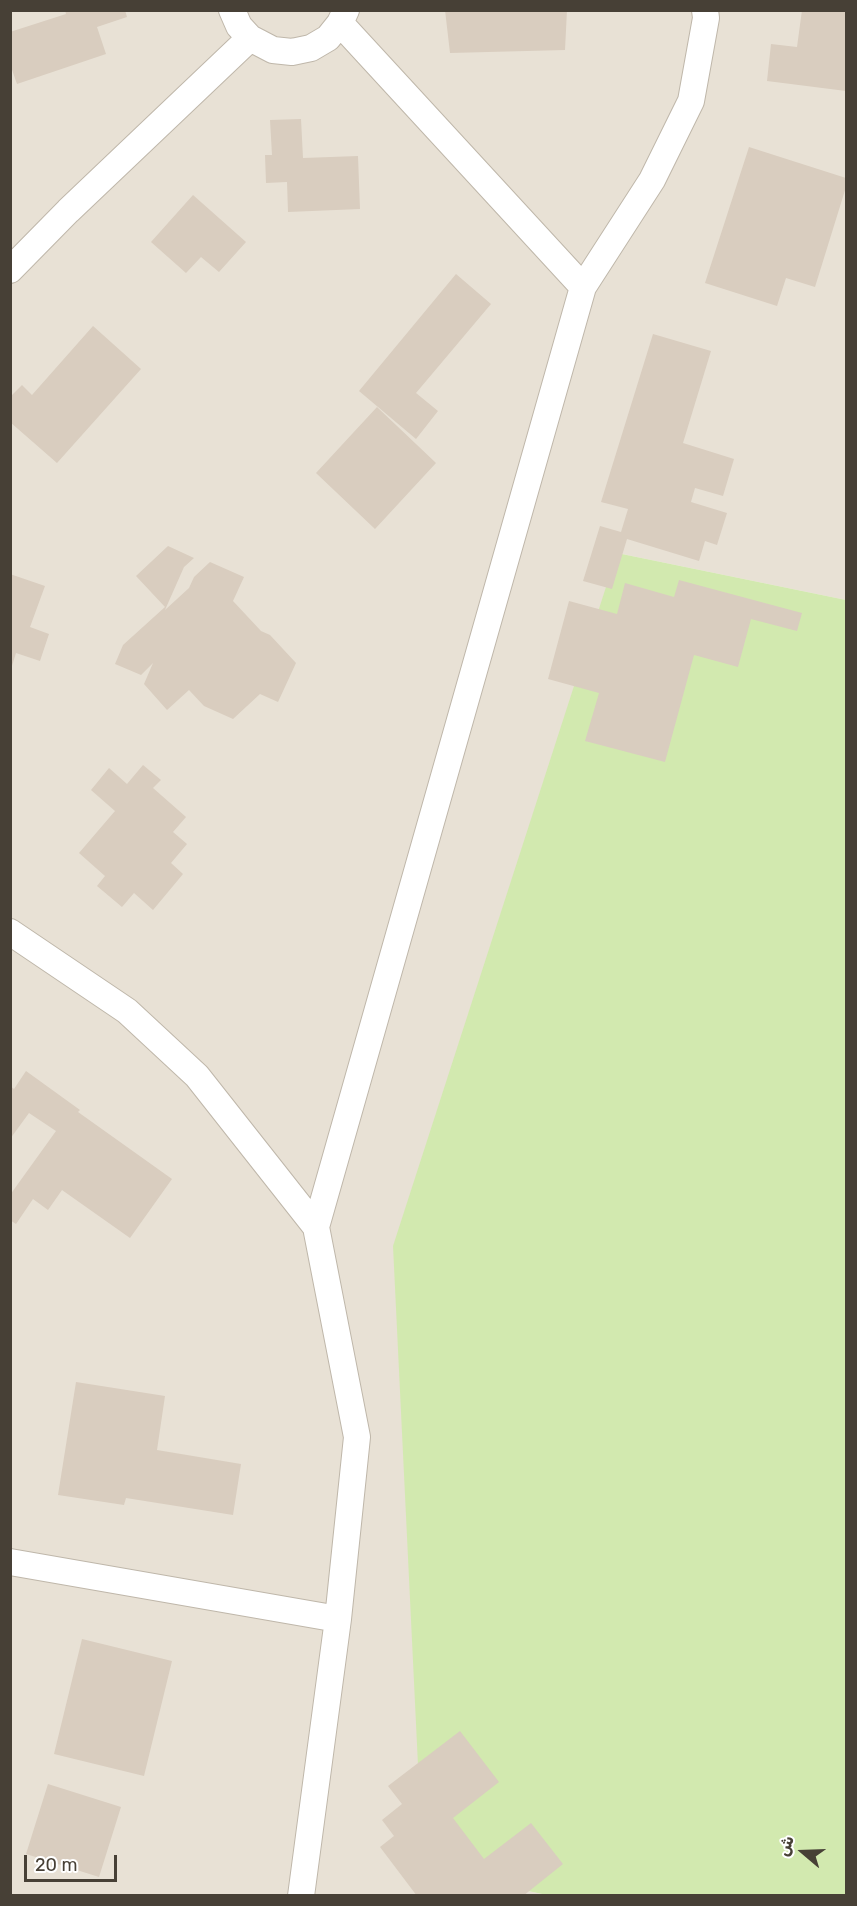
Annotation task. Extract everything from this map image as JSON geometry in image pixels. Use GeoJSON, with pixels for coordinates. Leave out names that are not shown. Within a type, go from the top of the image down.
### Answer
{"type":"FeatureCollection","features":[{"type":"Feature","properties":{"kind":"street"},"geometry":{"type":"LineString","coordinates":[[232,10],[239,26],[250,38],[273,50],[292,51],[311,48],[328,38],[343,17],[584,287]]}},
{"type":"Feature","properties":{"kind":"street"},"geometry":{"type":"LineString","coordinates":[[301,1896],[338,1619],[357,1437],[316,1227],[584,287],[652,180],[691,101],[706,18],[705,10]]}},
{"type":"Feature","properties":{"kind":"street"},"geometry":{"type":"LineString","coordinates":[[10,270],[250,38]]}},
{"type":"Feature","properties":{"kind":"street"},"geometry":{"type":"LineString","coordinates":[[10,932],[128,1011],[197,1076],[316,1227]]}},
{"type":"Feature","properties":{"kind":"street"},"geometry":{"type":"LineString","coordinates":[[10,1562],[338,1619]]}},
{"type":"Feature","properties":{"kind":"shaded area"},"geometry":{"type":"Polygon","coordinates":[[[11,11],[846,11],[846,600],[617,553],[423,1869],[547,1895],[11,1896],[11,11]]]}},
{"type":"Feature","properties":{"kind":"green space"},"geometry":{"type":"Polygon","coordinates":[[[617,553],[846,600],[846,1895],[547,1895],[423,1869],[393,1246],[617,553]]]}},
{"type":"Feature","properties":{"kind":"building"},"geometry":{"type":"Polygon","coordinates":[[[65,10],[125,10],[127,17],[97,27],[106,54],[17,84],[10,64],[10,32],[66,14],[65,10]]]}},
{"type":"Feature","properties":{"kind":"building"},"geometry":{"type":"Polygon","coordinates":[[[445,10],[567,10],[565,50],[450,53],[445,10]]]}},
{"type":"Feature","properties":{"kind":"building"},"geometry":{"type":"Polygon","coordinates":[[[802,10],[846,10],[846,91],[767,81],[771,44],[797,47],[802,10]]]}},
{"type":"Feature","properties":{"kind":"building"},"geometry":{"type":"Polygon","coordinates":[[[301,119],[303,158],[358,156],[360,209],[288,212],[287,182],[266,183],[265,155],[272,155],[270,120],[301,119]]]}},
{"type":"Feature","properties":{"kind":"building"},"geometry":{"type":"Polygon","coordinates":[[[749,147],[846,178],[846,187],[815,287],[786,278],[777,306],[705,283],[749,147]]]}},
{"type":"Feature","properties":{"kind":"building"},"geometry":{"type":"Polygon","coordinates":[[[193,195],[246,242],[219,272],[201,257],[186,273],[151,242],[193,195]]]}},
{"type":"Feature","properties":{"kind":"building"},"geometry":{"type":"Polygon","coordinates":[[[456,274],[491,304],[416,393],[438,411],[416,439],[359,391],[456,274]]]}},
{"type":"Feature","properties":{"kind":"building"},"geometry":{"type":"Polygon","coordinates":[[[93,326],[141,369],[57,463],[10,422],[10,397],[22,385],[32,395],[93,326]]]}},
{"type":"Feature","properties":{"kind":"building"},"geometry":{"type":"Polygon","coordinates":[[[653,334],[711,351],[683,443],[734,459],[723,496],[695,488],[691,502],[727,513],[717,545],[705,541],[699,561],[627,539],[612,589],[583,581],[600,526],[621,532],[628,509],[601,502],[653,334]]]}},
{"type":"Feature","properties":{"kind":"building"},"geometry":{"type":"Polygon","coordinates":[[[377,407],[436,463],[375,529],[316,473],[377,407]]]}},
{"type":"Feature","properties":{"kind":"building"},"geometry":{"type":"Polygon","coordinates":[[[168,546],[194,558],[184,567],[165,610],[189,588],[194,577],[210,562],[244,577],[233,601],[296,663],[278,702],[260,694],[233,719],[204,706],[189,690],[167,710],[144,684],[153,663],[141,675],[115,664],[123,645],[165,607],[136,576],[168,546]]]}},
{"type":"Feature","properties":{"kind":"building"},"geometry":{"type":"Polygon","coordinates":[[[10,574],[45,586],[30,627],[49,634],[40,661],[16,653],[11,669],[10,574]]]}},
{"type":"Feature","properties":{"kind":"building"},"geometry":{"type":"Polygon","coordinates":[[[679,580],[802,613],[797,631],[751,619],[738,667],[694,655],[665,762],[585,741],[599,693],[548,679],[569,601],[617,614],[625,583],[674,597],[679,580]]]}},
{"type":"Feature","properties":{"kind":"building"},"geometry":{"type":"Polygon","coordinates":[[[143,765],[161,780],[153,788],[186,817],[173,832],[187,844],[171,863],[183,874],[153,910],[134,893],[122,907],[97,886],[105,876],[79,853],[115,811],[91,790],[109,768],[127,784],[143,765]]]}},
{"type":"Feature","properties":{"kind":"building"},"geometry":{"type":"Polygon","coordinates":[[[26,1071],[80,1110],[78,1112],[172,1179],[130,1238],[62,1190],[48,1210],[33,1199],[16,1224],[10,1220],[10,1195],[56,1131],[29,1113],[10,1139],[10,1086],[14,1089],[26,1071]]]}},
{"type":"Feature","properties":{"kind":"building"},"geometry":{"type":"Polygon","coordinates":[[[76,1382],[165,1396],[157,1450],[241,1464],[233,1515],[126,1498],[124,1505],[58,1495],[76,1382]]]}},
{"type":"Feature","properties":{"kind":"building"},"geometry":{"type":"Polygon","coordinates":[[[82,1639],[172,1661],[144,1776],[54,1754],[82,1639]]]}},
{"type":"Feature","properties":{"kind":"building"},"geometry":{"type":"Polygon","coordinates":[[[460,1731],[499,1782],[453,1818],[484,1859],[531,1823],[563,1864],[523,1896],[417,1896],[380,1847],[394,1836],[382,1820],[402,1804],[388,1786],[460,1731]]]}},
{"type":"Feature","properties":{"kind":"building"},"geometry":{"type":"Polygon","coordinates":[[[48,1784],[121,1807],[99,1877],[26,1854],[48,1784]]]}}]}
